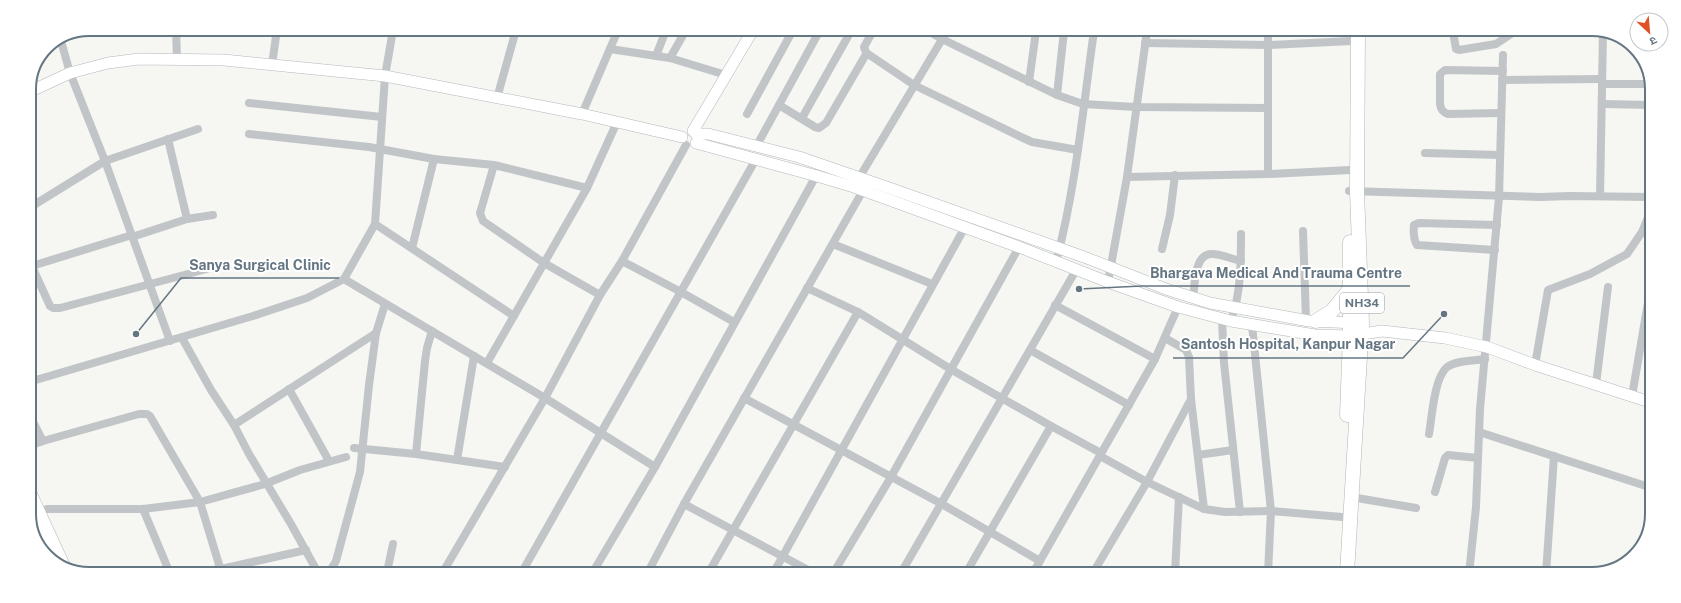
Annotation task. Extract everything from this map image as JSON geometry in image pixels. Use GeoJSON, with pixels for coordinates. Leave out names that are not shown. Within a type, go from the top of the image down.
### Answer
{"type":"FeatureCollection","features":[{"type":"Feature","properties":{"kind":"highway","name":"NH34"},"geometry":{"type":"LineString","coordinates":[[1340,567],[1342,517],[1356,329],[1350,289],[1353,191],[1350,170],[1353,36]]}},
{"type":"Feature","properties":{"kind":"highway","name":"NH34"},"geometry":{"type":"LineString","coordinates":[[1347,567],[1356,329],[1353,191],[1353,36]]}},
{"type":"Feature","properties":{"kind":"highway"},"geometry":{"type":"LineString","coordinates":[[1311,321],[1332,311],[1350,289]]}},
{"type":"Feature","properties":{"kind":"main road"},"geometry":{"type":"LineString","coordinates":[[36,515],[59,558]]}},
{"type":"Feature","properties":{"kind":"main road"},"geometry":{"type":"LineString","coordinates":[[36,517],[44,542]]}},
{"type":"Feature","properties":{"kind":"street"},"geometry":{"type":"LineString","coordinates":[[176,36],[177,59]]}},
{"type":"Feature","properties":{"kind":"street"},"geometry":{"type":"LineString","coordinates":[[272,65],[276,36]]}},
{"type":"Feature","properties":{"kind":"street"},"geometry":{"type":"LineString","coordinates":[[36,380],[253,316],[307,298],[344,279],[375,224],[385,76],[392,36]]}},
{"type":"Feature","properties":{"kind":"street"},"geometry":{"type":"LineString","coordinates":[[497,98],[512,36]]}},
{"type":"Feature","properties":{"kind":"street"},"geometry":{"type":"LineString","coordinates":[[582,114],[615,36]]}},
{"type":"Feature","properties":{"kind":"street"},"geometry":{"type":"LineString","coordinates":[[656,56],[664,36]]}},
{"type":"Feature","properties":{"kind":"street"},"geometry":{"type":"LineString","coordinates":[[670,58],[683,36]]}},
{"type":"Feature","properties":{"kind":"street"},"geometry":{"type":"LineString","coordinates":[[446,567],[545,398],[600,295],[622,262],[726,75],[749,36]]}},
{"type":"Feature","properties":{"kind":"street"},"geometry":{"type":"LineString","coordinates":[[747,114],[789,36]]}},
{"type":"Feature","properties":{"kind":"street"},"geometry":{"type":"LineString","coordinates":[[756,146],[817,36]]}},
{"type":"Feature","properties":{"kind":"street"},"geometry":{"type":"LineString","coordinates":[[802,118],[848,36]]}},
{"type":"Feature","properties":{"kind":"street"},"geometry":{"type":"LineString","coordinates":[[867,55],[864,47],[870,36]]}},
{"type":"Feature","properties":{"kind":"street"},"geometry":{"type":"LineString","coordinates":[[937,36],[1029,82],[1057,95],[1083,104],[1136,107],[1268,108]]}},
{"type":"Feature","properties":{"kind":"street"},"geometry":{"type":"LineString","coordinates":[[651,567],[684,504],[863,191],[864,179],[914,85],[944,36]]}},
{"type":"Feature","properties":{"kind":"street"},"geometry":{"type":"LineString","coordinates":[[1029,82],[1035,36]]}},
{"type":"Feature","properties":{"kind":"street"},"geometry":{"type":"LineString","coordinates":[[1057,95],[1063,36]]}},
{"type":"Feature","properties":{"kind":"street"},"geometry":{"type":"LineString","coordinates":[[1056,262],[1078,150],[1093,36]]}},
{"type":"Feature","properties":{"kind":"street"},"geometry":{"type":"LineString","coordinates":[[1108,282],[1127,176],[1146,36]]}},
{"type":"Feature","properties":{"kind":"street"},"geometry":{"type":"LineString","coordinates":[[1268,36],[1268,174]]}},
{"type":"Feature","properties":{"kind":"street"},"geometry":{"type":"LineString","coordinates":[[1145,43],[1268,45],[1344,36]]}},
{"type":"Feature","properties":{"kind":"street"},"geometry":{"type":"LineString","coordinates":[[1454,36],[1456,49],[1459,50],[1496,44],[1508,36]]}},
{"type":"Feature","properties":{"kind":"street"},"geometry":{"type":"LineString","coordinates":[[1600,196],[1604,37]]}},
{"type":"Feature","properties":{"kind":"street"},"geometry":{"type":"LineString","coordinates":[[62,44],[70,73],[105,161],[170,341]]}},
{"type":"Feature","properties":{"kind":"street"},"geometry":{"type":"LineString","coordinates":[[610,49],[670,58],[726,75]]}},
{"type":"Feature","properties":{"kind":"street"},"geometry":{"type":"LineString","coordinates":[[867,55],[870,54],[914,85],[1032,142],[1078,150]]}},
{"type":"Feature","properties":{"kind":"street"},"geometry":{"type":"LineString","coordinates":[[779,105],[819,128],[826,123],[867,55]]}},
{"type":"Feature","properties":{"kind":"street"},"geometry":{"type":"LineString","coordinates":[[1470,567],[1476,507],[1479,432],[1499,196],[1503,55]]}},
{"type":"Feature","properties":{"kind":"street"},"geometry":{"type":"LineString","coordinates":[[36,89],[70,73],[89,67],[139,59],[224,60],[385,76],[582,114],[691,138],[863,191],[1019,247],[1076,270],[1178,307],[1227,320],[1315,335],[1356,329]]}},
{"type":"Feature","properties":{"kind":"street"},"geometry":{"type":"LineString","coordinates":[[1501,113],[1448,114],[1444,112],[1440,104],[1440,74],[1445,70],[1502,71]]}},
{"type":"Feature","properties":{"kind":"street"},"geometry":{"type":"LineString","coordinates":[[1502,80],[1645,84]]}},
{"type":"Feature","properties":{"kind":"street"},"geometry":{"type":"LineString","coordinates":[[249,103],[382,117]]}},
{"type":"Feature","properties":{"kind":"street"},"geometry":{"type":"LineString","coordinates":[[1602,104],[1645,105]]}},
{"type":"Feature","properties":{"kind":"street"},"geometry":{"type":"LineString","coordinates":[[487,363],[587,188],[617,122]]}},
{"type":"Feature","properties":{"kind":"street"},"geometry":{"type":"LineString","coordinates":[[36,204],[105,161],[198,128]]}},
{"type":"Feature","properties":{"kind":"street"},"geometry":{"type":"LineString","coordinates":[[249,134],[369,147],[434,159],[494,165],[587,188]]}},
{"type":"Feature","properties":{"kind":"street"},"geometry":{"type":"LineString","coordinates":[[691,138],[708,134],[799,157],[1059,248],[1193,298],[1236,308],[1356,329],[1445,338],[1487,347],[1535,365],[1645,400]]}},
{"type":"Feature","properties":{"kind":"street"},"geometry":{"type":"LineString","coordinates":[[168,139],[187,219]]}},
{"type":"Feature","properties":{"kind":"street"},"geometry":{"type":"LineString","coordinates":[[1425,153],[1500,155]]}},
{"type":"Feature","properties":{"kind":"street"},"geometry":{"type":"LineString","coordinates":[[412,248],[434,159]]}},
{"type":"Feature","properties":{"kind":"street"},"geometry":{"type":"LineString","coordinates":[[525,567],[756,159]]}},
{"type":"Feature","properties":{"kind":"street"},"geometry":{"type":"LineString","coordinates":[[494,165],[480,213],[485,224],[544,263],[600,295]]}},
{"type":"Feature","properties":{"kind":"street"},"geometry":{"type":"LineString","coordinates":[[596,567],[655,467],[822,165]]}},
{"type":"Feature","properties":{"kind":"street"},"geometry":{"type":"LineString","coordinates":[[1127,176],[1268,174],[1350,170]]}},
{"type":"Feature","properties":{"kind":"street"},"geometry":{"type":"LineString","coordinates":[[1162,249],[1170,215],[1175,175]]}},
{"type":"Feature","properties":{"kind":"street"},"geometry":{"type":"LineString","coordinates":[[1353,191],[1541,198],[1569,196],[1645,197]]}},
{"type":"Feature","properties":{"kind":"street"},"geometry":{"type":"LineString","coordinates":[[36,265],[187,219],[214,215]]}},
{"type":"Feature","properties":{"kind":"street"},"geometry":{"type":"LineString","coordinates":[[1495,250],[1417,246],[1414,225],[1419,223],[1497,225]]}},
{"type":"Feature","properties":{"kind":"street"},"geometry":{"type":"LineString","coordinates":[[375,224],[514,316]]}},
{"type":"Feature","properties":{"kind":"street"},"geometry":{"type":"LineString","coordinates":[[1535,365],[1548,290],[1590,274],[1627,254],[1642,232],[1645,225]]}},
{"type":"Feature","properties":{"kind":"street"},"geometry":{"type":"LineString","coordinates":[[777,567],[964,227]]}},
{"type":"Feature","properties":{"kind":"street"},"geometry":{"type":"LineString","coordinates":[[1303,231],[1311,321]]}},
{"type":"Feature","properties":{"kind":"street"},"geometry":{"type":"LineString","coordinates":[[1240,512],[1222,340],[1227,320],[1236,308],[1241,261],[1241,234]]}},
{"type":"Feature","properties":{"kind":"street"},"geometry":{"type":"LineString","coordinates":[[833,244],[932,284]]}},
{"type":"Feature","properties":{"kind":"street"},"geometry":{"type":"LineString","coordinates":[[837,567],[891,477],[952,370],[1019,247]]}},
{"type":"Feature","properties":{"kind":"street"},"geometry":{"type":"LineString","coordinates":[[1193,298],[1198,264],[1204,256],[1211,254],[1241,261]]}},
{"type":"Feature","properties":{"kind":"street"},"geometry":{"type":"LineString","coordinates":[[622,262],[681,292],[734,322]]}},
{"type":"Feature","properties":{"kind":"street"},"geometry":{"type":"LineString","coordinates":[[36,276],[53,308],[60,308],[214,267]]}},
{"type":"Feature","properties":{"kind":"street"},"geometry":{"type":"LineString","coordinates":[[904,567],[1076,270]]}},
{"type":"Feature","properties":{"kind":"street"},"geometry":{"type":"LineString","coordinates":[[344,279],[545,398],[655,467]]}},
{"type":"Feature","properties":{"kind":"street"},"geometry":{"type":"LineString","coordinates":[[1596,384],[1608,287]]}},
{"type":"Feature","properties":{"kind":"street"},"geometry":{"type":"LineString","coordinates":[[807,288],[858,312],[902,341],[1001,399],[1100,454],[1146,482],[1204,509],[1225,512],[1271,511],[1342,517]]}},
{"type":"Feature","properties":{"kind":"street"},"geometry":{"type":"LineString","coordinates":[[332,567],[336,561],[360,472],[358,449],[376,332],[385,304]]}},
{"type":"Feature","properties":{"kind":"street"},"geometry":{"type":"LineString","coordinates":[[1055,305],[1155,359]]}},
{"type":"Feature","properties":{"kind":"street"},"geometry":{"type":"LineString","coordinates":[[1036,567],[1155,359],[1178,307]]}},
{"type":"Feature","properties":{"kind":"street"},"geometry":{"type":"LineString","coordinates":[[712,567],[858,312]]}},
{"type":"Feature","properties":{"kind":"street"},"geometry":{"type":"LineString","coordinates":[[1632,396],[1645,320]]}},
{"type":"Feature","properties":{"kind":"street"},"geometry":{"type":"LineString","coordinates":[[1252,325],[1271,511],[1268,567]]}},
{"type":"Feature","properties":{"kind":"street"},"geometry":{"type":"LineString","coordinates":[[416,454],[425,361],[432,331]]}},
{"type":"Feature","properties":{"kind":"street"},"geometry":{"type":"LineString","coordinates":[[234,425],[376,332]]}},
{"type":"Feature","properties":{"kind":"street"},"geometry":{"type":"LineString","coordinates":[[182,338],[211,390],[234,425],[266,484],[315,567]]}},
{"type":"Feature","properties":{"kind":"street"},"geometry":{"type":"LineString","coordinates":[[1165,338],[1186,350],[1189,357],[1204,509]]}},
{"type":"Feature","properties":{"kind":"street"},"geometry":{"type":"LineString","coordinates":[[1030,350],[1129,405]]}},
{"type":"Feature","properties":{"kind":"street"},"geometry":{"type":"LineString","coordinates":[[457,460],[474,356]]}},
{"type":"Feature","properties":{"kind":"street"},"geometry":{"type":"LineString","coordinates":[[1429,434],[1438,383],[1447,368],[1457,363],[1485,359]]}},
{"type":"Feature","properties":{"kind":"street"},"geometry":{"type":"LineString","coordinates":[[289,389],[329,461]]}},
{"type":"Feature","properties":{"kind":"street"},"geometry":{"type":"LineString","coordinates":[[744,398],[891,477],[1040,561]]}},
{"type":"Feature","properties":{"kind":"street"},"geometry":{"type":"LineString","coordinates":[[1096,567],[1192,399]]}},
{"type":"Feature","properties":{"kind":"street"},"geometry":{"type":"LineString","coordinates":[[36,444],[139,414],[147,414],[150,416],[200,502],[220,567]]}},
{"type":"Feature","properties":{"kind":"street"},"geometry":{"type":"LineString","coordinates":[[970,567],[1051,426]]}},
{"type":"Feature","properties":{"kind":"street"},"geometry":{"type":"LineString","coordinates":[[36,428],[43,441]]}},
{"type":"Feature","properties":{"kind":"street"},"geometry":{"type":"LineString","coordinates":[[1479,432],[1645,486]]}},
{"type":"Feature","properties":{"kind":"street"},"geometry":{"type":"LineString","coordinates":[[358,449],[416,454],[505,467]]}},
{"type":"Feature","properties":{"kind":"street"},"geometry":{"type":"LineString","coordinates":[[1198,455],[1233,450]]}},
{"type":"Feature","properties":{"kind":"street"},"geometry":{"type":"LineString","coordinates":[[1435,492],[1445,458],[1448,455],[1478,458]]}},
{"type":"Feature","properties":{"kind":"street"},"geometry":{"type":"LineString","coordinates":[[1546,567],[1554,456]]}},
{"type":"Feature","properties":{"kind":"street"},"geometry":{"type":"LineString","coordinates":[[36,511],[73,508],[143,509],[200,502],[266,484],[300,470],[346,457]]}},
{"type":"Feature","properties":{"kind":"street"},"geometry":{"type":"LineString","coordinates":[[1175,567],[1179,497]]}},
{"type":"Feature","properties":{"kind":"street"},"geometry":{"type":"LineString","coordinates":[[1351,497],[1416,508]]}},
{"type":"Feature","properties":{"kind":"street"},"geometry":{"type":"LineString","coordinates":[[684,504],[802,567]]}},
{"type":"Feature","properties":{"kind":"street"},"geometry":{"type":"LineString","coordinates":[[143,509],[167,567]]}},
{"type":"Feature","properties":{"kind":"street"},"geometry":{"type":"LineString","coordinates":[[388,567],[393,544]]}},
{"type":"Feature","properties":{"kind":"street"},"geometry":{"type":"LineString","coordinates":[[234,567],[306,550]]}},
{"type":"Feature","properties":{"kind":"place","name":"Bhargava Medical And Trauma Centre"},"geometry":{"type":"Point","coordinates":[1079,289]}},
{"type":"Feature","properties":{"kind":"place","name":"Santosh Hospital, Kanpur Nagar"},"geometry":{"type":"Point","coordinates":[1444,314]}},
{"type":"Feature","properties":{"kind":"place","name":"Sanya Surgical Clinic"},"geometry":{"type":"Point","coordinates":[136,334]}}]}
